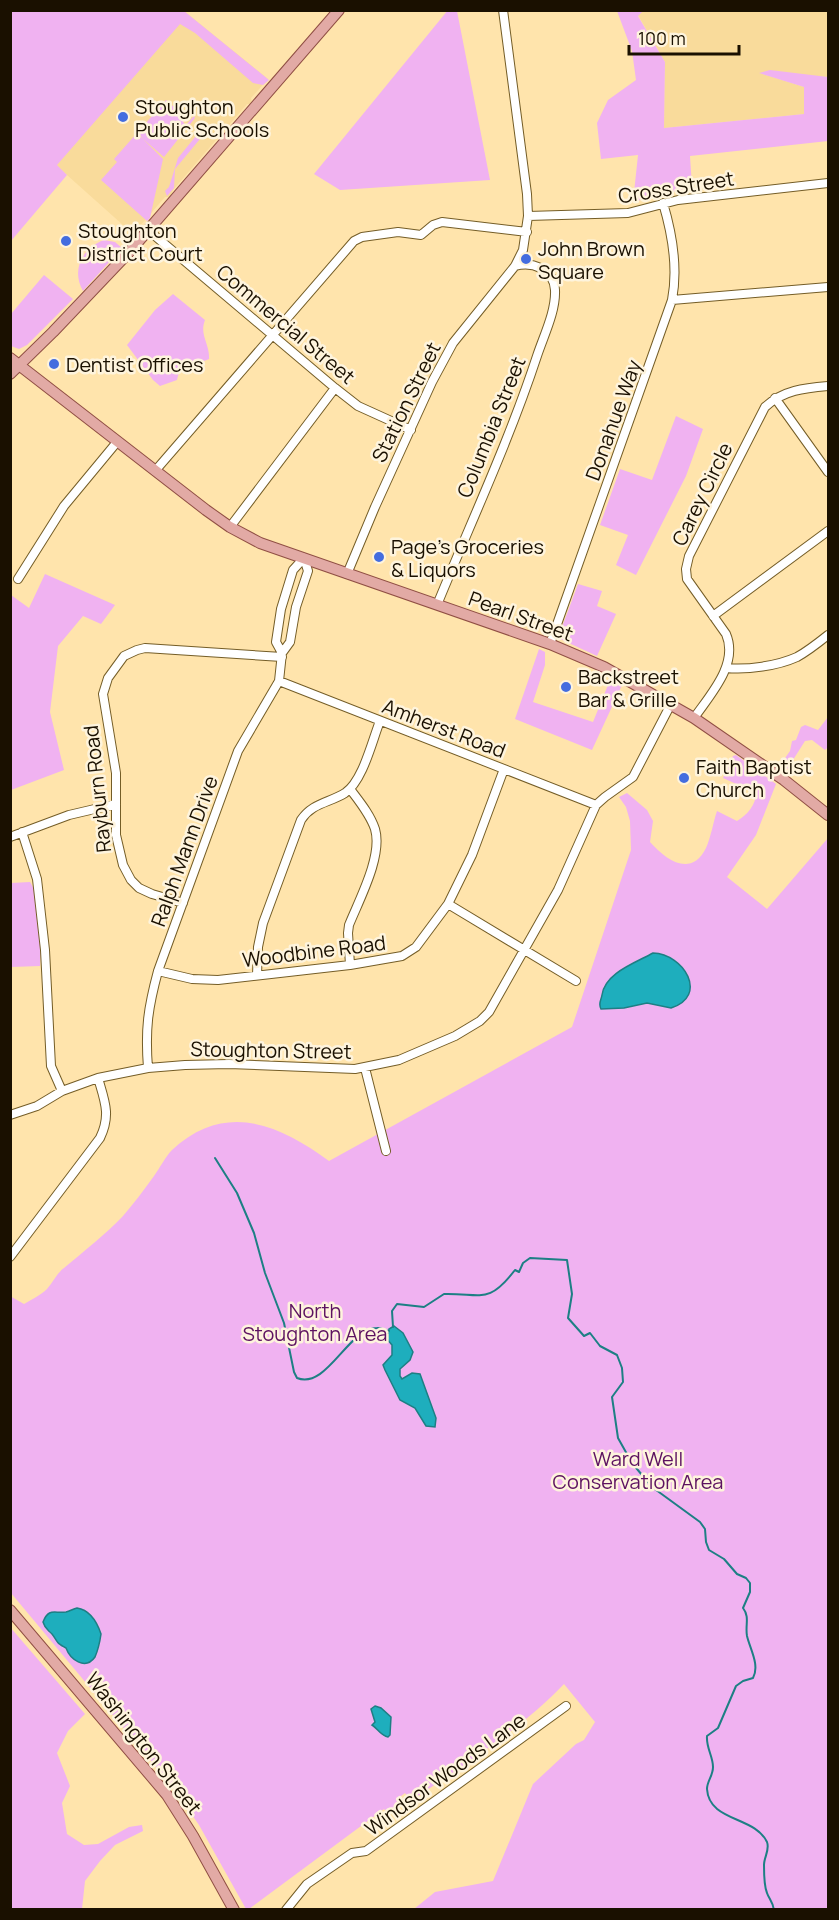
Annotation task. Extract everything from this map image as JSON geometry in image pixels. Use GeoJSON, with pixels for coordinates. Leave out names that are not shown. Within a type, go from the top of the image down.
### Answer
{"type":"FeatureCollection","features":[{"type":"Feature","properties":{"kind":"main road"},"geometry":{"type":"LineString","coordinates":[[10,374],[85,299],[148,230],[334,13]]}},
{"type":"Feature","properties":{"kind":"main road","name":"Pearl Street"},"geometry":{"type":"LineString","coordinates":[[10,358],[231,527],[260,543],[550,644],[604,667],[694,718],[784,780],[828,815]]}},
{"type":"Feature","properties":{"kind":"main road","name":"Washington Street"},"geometry":{"type":"LineString","coordinates":[[10,1610],[167,1795],[191,1832],[234,1910]]}},
{"type":"Feature","properties":{"kind":"street","name":"Station Street"},"geometry":{"type":"LineString","coordinates":[[347,574],[432,382],[453,343],[515,266],[523,250],[528,216],[503,10]]}},
{"type":"Feature","properties":{"kind":"street","name":"Cross Street"},"geometry":{"type":"LineString","coordinates":[[528,216],[628,213],[692,198],[828,183]]}},
{"type":"Feature","properties":{"kind":"street","name":"Donahue Way"},"geometry":{"type":"LineString","coordinates":[[550,644],[672,300],[675,277],[663,203]]}},
{"type":"Feature","properties":{"kind":"street"},"geometry":{"type":"LineString","coordinates":[[155,471],[358,238],[398,232],[421,235],[433,225],[442,222],[527,232]]}},
{"type":"Feature","properties":{"kind":"street","name":"Commercial Street"},"geometry":{"type":"LineString","coordinates":[[148,230],[358,406],[411,430]]}},
{"type":"Feature","properties":{"kind":"street","name":"Columbia Street"},"geometry":{"type":"LineString","coordinates":[[437,604],[521,404],[555,297],[554,285],[548,274],[528,259],[523,250]]}},
{"type":"Feature","properties":{"kind":"street"},"geometry":{"type":"LineString","coordinates":[[515,266],[525,263],[535,265]]}},
{"type":"Feature","properties":{"kind":"street"},"geometry":{"type":"LineString","coordinates":[[672,300],[828,286]]}},
{"type":"Feature","properties":{"kind":"street"},"geometry":{"type":"LineString","coordinates":[[828,386],[791,391],[776,398],[828,472]]}},
{"type":"Feature","properties":{"kind":"street"},"geometry":{"type":"LineString","coordinates":[[231,527],[335,388]]}},
{"type":"Feature","properties":{"kind":"street","name":"Carey Circle"},"geometry":{"type":"LineString","coordinates":[[694,718],[726,668],[730,643],[687,579],[686,568],[689,556],[761,413],[776,398]]}},
{"type":"Feature","properties":{"kind":"street"},"geometry":{"type":"LineString","coordinates":[[18,579],[64,506],[117,442]]}},
{"type":"Feature","properties":{"kind":"street"},"geometry":{"type":"LineString","coordinates":[[713,616],[828,531]]}},
{"type":"Feature","properties":{"kind":"street","name":"Ralph Mann Drive"},"geometry":{"type":"LineString","coordinates":[[148,1068],[148,1006],[158,971],[238,751],[279,681],[282,655],[290,642],[297,607],[308,571],[304,558],[292,570],[281,609],[276,642],[282,655]]}},
{"type":"Feature","properties":{"kind":"street"},"geometry":{"type":"LineString","coordinates":[[726,668],[745,668],[785,661],[806,651],[828,635]]}},
{"type":"Feature","properties":{"kind":"street","name":"Rayburn Road"},"geometry":{"type":"LineString","coordinates":[[183,903],[139,888],[131,880],[119,853],[114,759],[103,694],[105,685],[112,671],[124,656],[137,650],[155,648],[282,655]]}},
{"type":"Feature","properties":{"kind":"street","name":"Amherst Road"},"geometry":{"type":"LineString","coordinates":[[279,681],[596,805]]}},
{"type":"Feature","properties":{"kind":"street","name":"Stoughton Street"},"geometry":{"type":"LineString","coordinates":[[10,1115],[37,1106],[62,1091],[98,1078],[148,1068],[229,1064],[334,1070],[364,1068],[399,1060],[455,1036],[480,1021],[489,1012],[558,890],[596,805],[633,777],[671,704]]}},
{"type":"Feature","properties":{"kind":"street"},"geometry":{"type":"LineString","coordinates":[[257,975],[262,923],[301,820],[314,807],[350,789],[358,778],[380,721]]}},
{"type":"Feature","properties":{"kind":"street","name":"Woodbine Road"},"geometry":{"type":"LineString","coordinates":[[158,971],[192,979],[218,980],[350,965],[402,956],[425,936],[448,904],[472,855],[504,769]]}},
{"type":"Feature","properties":{"kind":"street"},"geometry":{"type":"LineString","coordinates":[[350,789],[373,825],[377,844],[375,858],[349,925],[350,965]]}},
{"type":"Feature","properties":{"kind":"street"},"geometry":{"type":"LineString","coordinates":[[10,837],[69,815],[116,804]]}},
{"type":"Feature","properties":{"kind":"street"},"geometry":{"type":"LineString","coordinates":[[22,832],[37,879],[45,950],[51,1066],[62,1091]]}},
{"type":"Feature","properties":{"kind":"street"},"geometry":{"type":"LineString","coordinates":[[448,904],[576,981]]}},
{"type":"Feature","properties":{"kind":"street"},"geometry":{"type":"LineString","coordinates":[[364,1068],[386,1151]]}},
{"type":"Feature","properties":{"kind":"street"},"geometry":{"type":"LineString","coordinates":[[10,1257],[100,1138],[107,1113],[98,1078]]}},
{"type":"Feature","properties":{"kind":"street","name":"Windsor Woods Lane"},"geometry":{"type":"LineString","coordinates":[[286,1910],[307,1884],[352,1853],[366,1851],[566,1706]]}},
{"type":"Feature","properties":{"kind":"shaded area"},"geometry":{"type":"Polygon","coordinates":[[[643,10],[828,11],[828,77],[760,73],[804,87],[804,114],[664,128],[665,62],[638,15],[643,10]]]}},
{"type":"Feature","properties":{"kind":"shaded area","name":"Stoughton Public Schools"},"geometry":{"type":"Polygon","coordinates":[[[10,11],[184,11],[268,79],[251,98],[252,104],[247,104],[173,190],[170,197],[165,197],[133,234],[39,150],[10,11]]]}},
{"type":"Feature","properties":{"kind":"green space"},"geometry":{"type":"Polygon","coordinates":[[[11,10],[184,11],[269,80],[263,85],[253,83],[195,33],[180,24],[57,165],[67,175],[11,241],[11,10]]]}},
{"type":"Feature","properties":{"kind":"green space"},"geometry":{"type":"Polygon","coordinates":[[[448,10],[457,11],[490,180],[340,190],[314,174],[448,10]]]}},
{"type":"Feature","properties":{"kind":"green space"},"geometry":{"type":"Polygon","coordinates":[[[617,11],[643,11],[638,16],[665,62],[664,128],[804,114],[804,87],[759,73],[770,70],[828,77],[828,141],[690,156],[692,187],[633,202],[638,155],[601,159],[597,123],[608,100],[636,80],[632,51],[617,11]]]}},
{"type":"Feature","properties":{"kind":"green space"},"geometry":{"type":"Polygon","coordinates":[[[166,100],[184,116],[188,112],[190,114],[183,122],[186,125],[194,116],[195,118],[164,157],[138,132],[166,100]]]}},
{"type":"Feature","properties":{"kind":"green space"},"geometry":{"type":"Polygon","coordinates":[[[210,127],[175,169],[174,188],[167,196],[165,191],[169,187],[178,158],[200,131],[210,127]]]}},
{"type":"Feature","properties":{"kind":"green space"},"geometry":{"type":"Polygon","coordinates":[[[137,133],[163,159],[150,218],[147,221],[101,180],[117,162],[114,159],[137,133]]]}},
{"type":"Feature","properties":{"kind":"green space"},"geometry":{"type":"Polygon","coordinates":[[[104,240],[115,242],[122,248],[83,291],[78,275],[81,261],[90,248],[104,240]]]}},
{"type":"Feature","properties":{"kind":"green space"},"geometry":{"type":"Polygon","coordinates":[[[44,275],[73,299],[27,345],[19,349],[11,346],[11,314],[44,275]]]}},
{"type":"Feature","properties":{"kind":"green space"},"geometry":{"type":"Polygon","coordinates":[[[173,294],[205,320],[203,330],[209,359],[185,366],[177,380],[160,386],[127,345],[155,310],[173,294]]]}},
{"type":"Feature","properties":{"kind":"green space"},"geometry":{"type":"Polygon","coordinates":[[[676,416],[703,429],[686,476],[636,575],[616,565],[628,535],[600,525],[620,469],[652,480],[676,416]]]}},
{"type":"Feature","properties":{"kind":"green space"},"geometry":{"type":"Polygon","coordinates":[[[45,574],[115,605],[101,624],[83,616],[58,646],[50,712],[64,770],[11,790],[11,595],[29,608],[45,574]]]}},
{"type":"Feature","properties":{"kind":"green space"},"geometry":{"type":"Polygon","coordinates":[[[578,584],[602,591],[597,606],[616,614],[597,656],[558,638],[578,584]]]}},
{"type":"Feature","properties":{"kind":"green space"},"geometry":{"type":"Polygon","coordinates":[[[539,649],[545,652],[545,665],[533,702],[593,722],[608,685],[613,681],[622,685],[592,750],[515,719],[539,649]]]}},
{"type":"Feature","properties":{"kind":"green space"},"geometry":{"type":"Polygon","coordinates":[[[828,717],[828,747],[825,750],[812,740],[805,741],[786,771],[778,768],[790,751],[792,741],[796,740],[801,727],[805,725],[818,730],[828,717]]]}},
{"type":"Feature","properties":{"kind":"green space","name":"Ward Well Conservation Area"},"geometry":{"type":"Polygon","coordinates":[[[736,755],[776,784],[756,835],[727,877],[767,909],[828,838],[828,1909],[414,1909],[435,1892],[493,1881],[533,1784],[576,1744],[584,1740],[595,1722],[564,1684],[510,1732],[411,1801],[405,1793],[397,1799],[400,1803],[388,1813],[384,1809],[246,1909],[199,1825],[172,1786],[11,1593],[10,1296],[24,1304],[45,1291],[62,1270],[123,1216],[169,1153],[192,1135],[212,1126],[232,1122],[252,1123],[291,1137],[329,1161],[572,1027],[631,850],[630,821],[626,807],[619,797],[627,793],[647,810],[653,821],[650,842],[656,849],[678,863],[693,862],[706,848],[717,811],[737,821],[753,806],[756,793],[723,778],[733,756],[736,755]]]}},
{"type":"Feature","properties":{"kind":"green space"},"geometry":{"type":"Polygon","coordinates":[[[30,882],[34,889],[41,941],[40,966],[11,967],[11,883],[30,882]]]}},
{"type":"Feature","properties":{"kind":"green space"},"geometry":{"type":"Polygon","coordinates":[[[10,1627],[85,1714],[68,1731],[57,1753],[70,1786],[62,1803],[67,1834],[84,1845],[98,1844],[129,1827],[142,1825],[143,1831],[115,1845],[85,1881],[82,1909],[11,1909],[10,1627]]]}},
{"type":"Feature","properties":{"kind":"water"},"geometry":{"type":"Polygon","coordinates":[[[653,953],[674,960],[688,976],[689,994],[682,1002],[671,1008],[647,1003],[624,1008],[601,1009],[600,1002],[604,987],[609,981],[622,970],[653,953]]]}},
{"type":"Feature","properties":{"kind":"water"},"geometry":{"type":"Polygon","coordinates":[[[394,1326],[403,1333],[413,1352],[410,1360],[400,1369],[400,1376],[402,1379],[412,1373],[420,1374],[436,1418],[435,1427],[426,1426],[415,1408],[400,1400],[385,1370],[383,1365],[392,1355],[392,1345],[387,1339],[389,1329],[394,1326]]]}},
{"type":"Feature","properties":{"kind":"water"},"geometry":{"type":"Polygon","coordinates":[[[77,1608],[86,1611],[92,1617],[101,1634],[95,1657],[87,1663],[74,1659],[45,1628],[43,1622],[50,1613],[66,1612],[77,1608]]]}},
{"type":"Feature","properties":{"kind":"water"},"geometry":{"type":"Polygon","coordinates":[[[375,1706],[391,1717],[388,1737],[372,1725],[375,1722],[371,1709],[375,1706]]]}},
{"type":"Feature","properties":{"kind":"waterway"},"geometry":{"type":"LineString","coordinates":[[215,1158],[237,1193],[254,1233],[265,1273],[284,1323],[297,1378],[308,1379],[318,1375],[366,1331],[379,1328],[389,1331]]}},
{"type":"Feature","properties":{"kind":"waterway"},"geometry":{"type":"LineString","coordinates":[[393,1327],[392,1311],[397,1304],[424,1307],[444,1294],[484,1295],[498,1288],[515,1270],[519,1272],[523,1263],[530,1258],[567,1260],[572,1294],[568,1318],[584,1336],[590,1333],[600,1346],[617,1355],[622,1368],[623,1382],[612,1397],[618,1438],[632,1463],[652,1487],[700,1522],[705,1529],[709,1550],[724,1559],[737,1574],[746,1578],[750,1583],[750,1592],[743,1608],[746,1615],[747,1636],[755,1662],[755,1673],[753,1678],[736,1686],[718,1728],[707,1736],[713,1767],[707,1789],[710,1800],[716,1808],[753,1827],[767,1842],[764,1865],[765,1883],[774,1910]]}},
{"type":"Feature","properties":{"kind":"place","name":"Stoughton Public Schools"},"geometry":{"type":"Point","coordinates":[123,117]}},
{"type":"Feature","properties":{"kind":"place","name":"Stoughton District Court"},"geometry":{"type":"Point","coordinates":[66,241]}},
{"type":"Feature","properties":{"kind":"place","name":"John Brown Square"},"geometry":{"type":"Point","coordinates":[526,259]}},
{"type":"Feature","properties":{"kind":"place","name":"Dentist Offices"},"geometry":{"type":"Point","coordinates":[54,364]}},
{"type":"Feature","properties":{"kind":"place","name":"Page's Groceries & Liquors"},"geometry":{"type":"Point","coordinates":[379,557]}},
{"type":"Feature","properties":{"kind":"place","name":"Backstreet Bar & Grille"},"geometry":{"type":"Point","coordinates":[566,687]}},
{"type":"Feature","properties":{"kind":"place","name":"Faith Baptist Church"},"geometry":{"type":"Point","coordinates":[684,778]}},
{"type":"Feature","properties":{"kind":"park label","name":"North Stoughton Area"},"geometry":{"type":"Point","coordinates":[315,1322]}}]}
